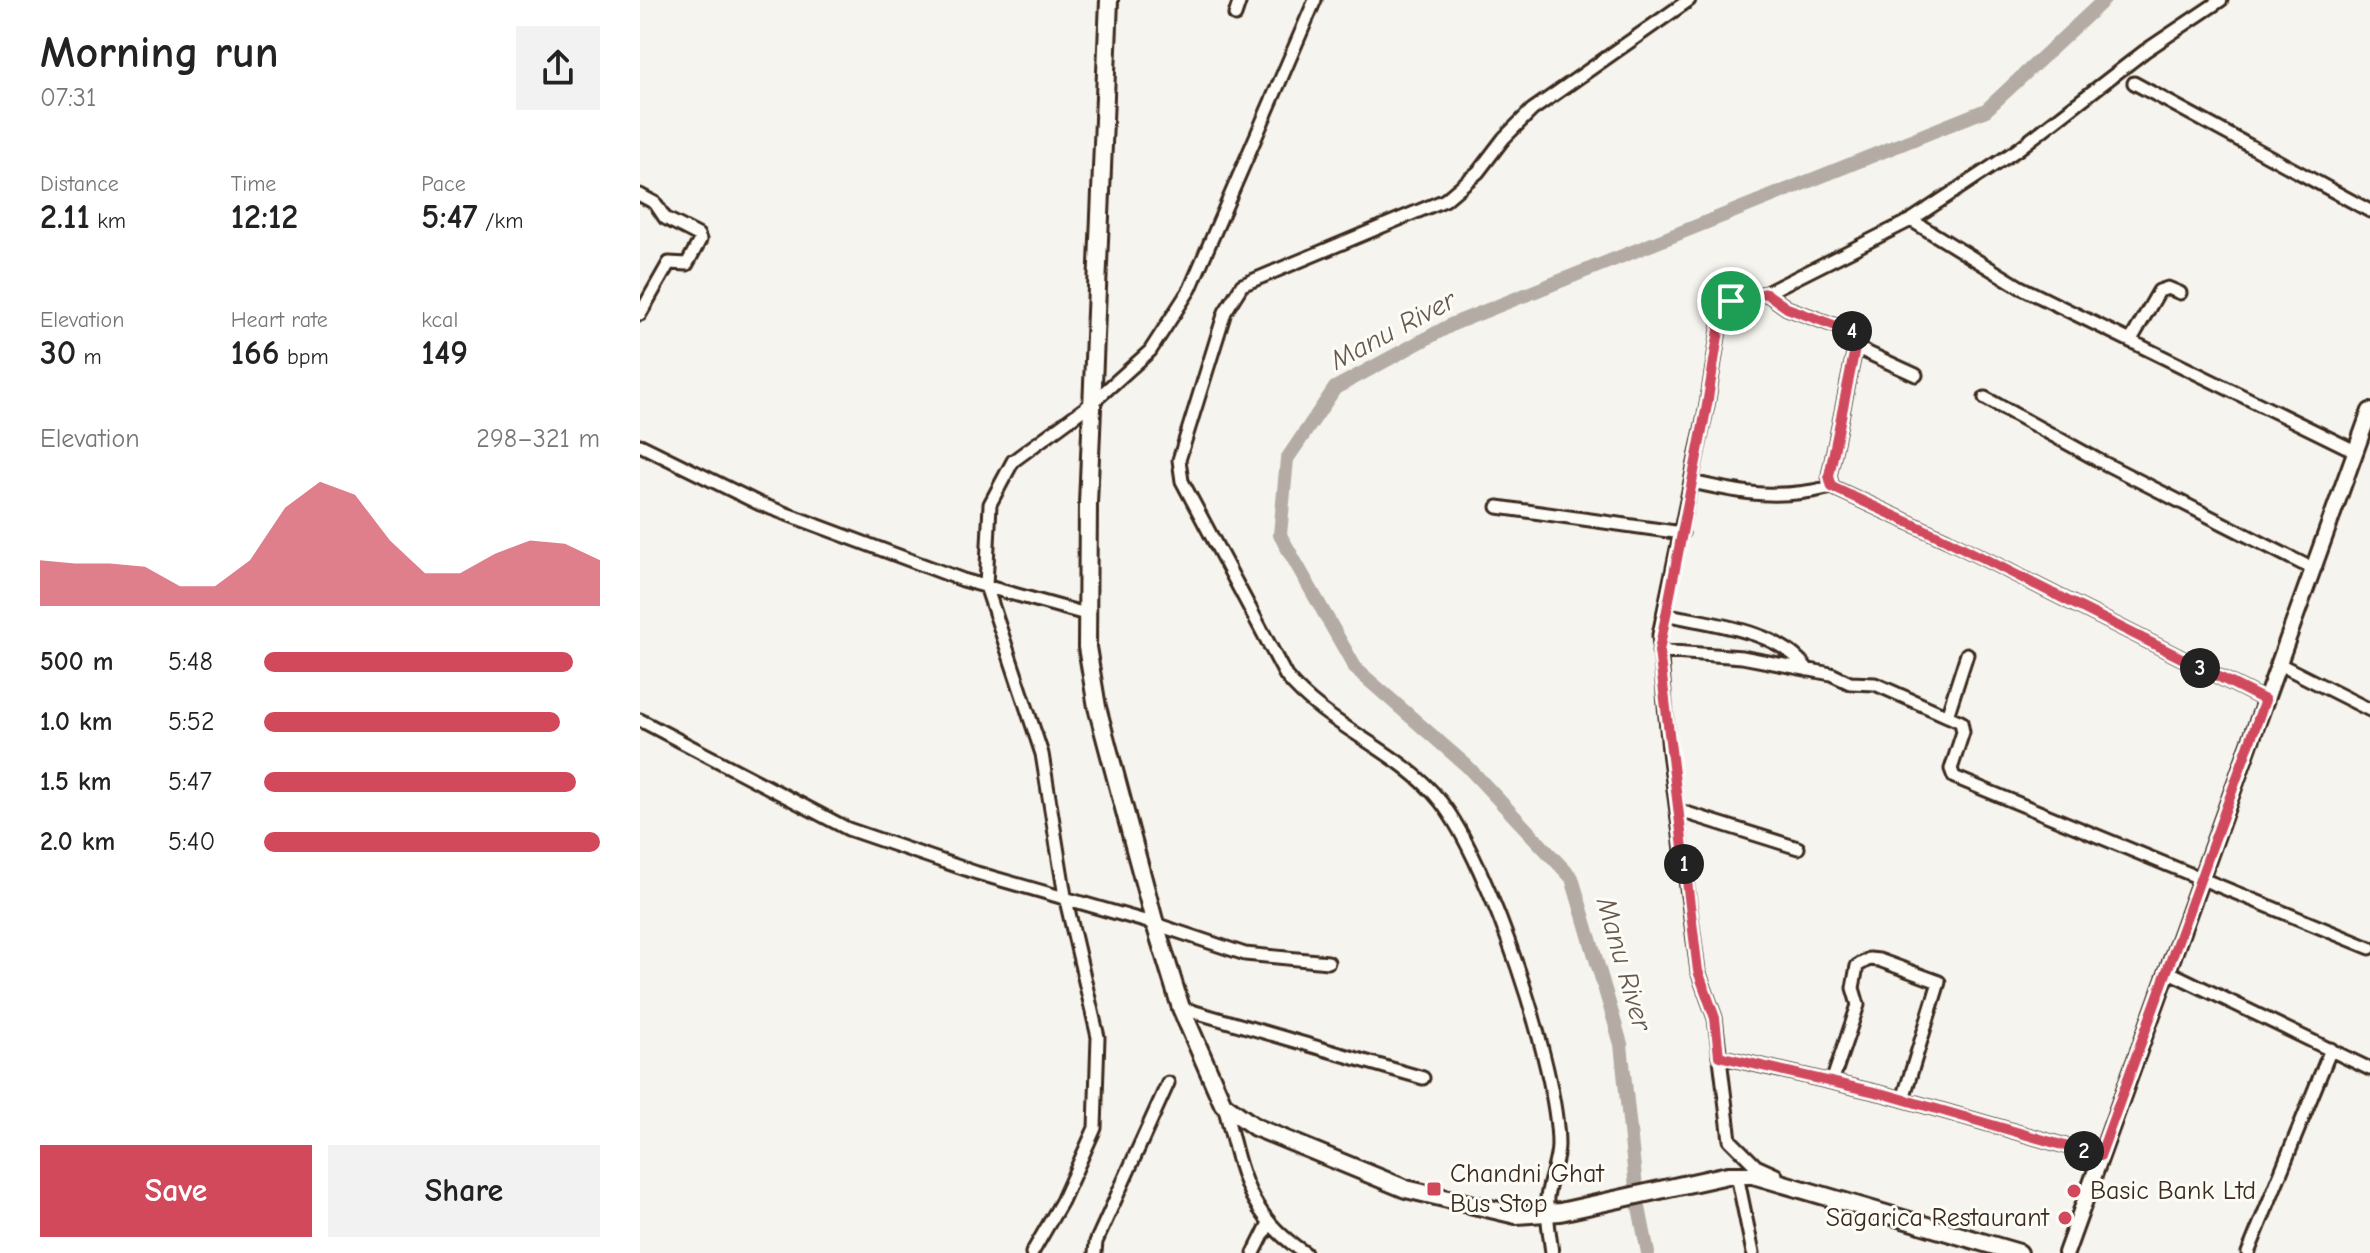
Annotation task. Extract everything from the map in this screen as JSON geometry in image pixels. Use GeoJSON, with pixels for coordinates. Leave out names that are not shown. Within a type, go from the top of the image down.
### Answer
{"type":"FeatureCollection","features":[{"type":"Feature","properties":{"kind":"highway"},"geometry":{"type":"LineString","coordinates":[[1109,0],[1092,403],[1087,647],[1097,707],[1155,924],[1181,1008],[1223,1104],[1255,1127],[1406,1189],[1516,1215],[1554,1214],[1733,1175],[1753,1175],[2019,1253]]}},
{"type":"Feature","properties":{"kind":"main road"},"geometry":{"type":"LineString","coordinates":[[2066,1253],[2199,877],[2370,411]]}},
{"type":"Feature","properties":{"kind":"street"},"geometry":{"type":"LineString","coordinates":[[1235,15],[1240,0]]}},
{"type":"Feature","properties":{"kind":"street"},"geometry":{"type":"LineString","coordinates":[[1032,1253],[1062,1201],[1095,1128],[1098,1037],[1065,896],[1042,754],[986,586],[990,504],[1013,461],[1092,403],[1150,351],[1190,289],[1315,0]]}},
{"type":"Feature","properties":{"kind":"street"},"geometry":{"type":"LineString","coordinates":[[1552,1253],[1558,1148],[1554,1098],[1529,1007],[1472,855],[1441,801],[1410,772],[1303,697],[1286,676],[1182,481],[1179,460],[1225,312],[1242,285],[1445,200],[1478,172],[1504,138],[1532,110],[1689,0]]}},
{"type":"Feature","properties":{"kind":"street"},"geometry":{"type":"LineString","coordinates":[[1809,1191],[1756,1166],[1730,1140],[1715,1018],[1698,971],[1659,651],[1722,311],[1731,301],[1766,293],[1799,273],[1911,220],[2017,150],[2145,51],[2221,0]]}},
{"type":"Feature","properties":{"kind":"street"},"geometry":{"type":"LineString","coordinates":[[2134,83],[2370,211]]}},
{"type":"Feature","properties":{"kind":"street"},"geometry":{"type":"LineString","coordinates":[[640,195],[655,203],[665,218],[698,235],[700,240],[687,264],[669,263],[640,314]]}},
{"type":"Feature","properties":{"kind":"street"},"geometry":{"type":"LineString","coordinates":[[1911,220],[2020,287],[2132,338],[2355,451]]}},
{"type":"Feature","properties":{"kind":"street"},"geometry":{"type":"LineString","coordinates":[[2132,338],[2159,291],[2164,288],[2180,293]]}},
{"type":"Feature","properties":{"kind":"street"},"geometry":{"type":"LineString","coordinates":[[1766,293],[1787,308],[1858,334],[1829,476],[1832,487]]}},
{"type":"Feature","properties":{"kind":"street"},"geometry":{"type":"LineString","coordinates":[[1857,348],[1916,375]]}},
{"type":"Feature","properties":{"kind":"street"},"geometry":{"type":"LineString","coordinates":[[1985,398],[2096,459],[2313,569]]}},
{"type":"Feature","properties":{"kind":"street"},"geometry":{"type":"LineString","coordinates":[[640,445],[760,504],[986,586],[1086,614]]}},
{"type":"Feature","properties":{"kind":"street"},"geometry":{"type":"LineString","coordinates":[[1692,482],[1767,496],[1832,487],[1947,540],[2265,700]]}},
{"type":"Feature","properties":{"kind":"street"},"geometry":{"type":"LineString","coordinates":[[1498,507],[1682,533]]}},
{"type":"Feature","properties":{"kind":"street"},"geometry":{"type":"LineString","coordinates":[[1664,614],[1771,642],[1796,653],[1808,670]]}},
{"type":"Feature","properties":{"kind":"street"},"geometry":{"type":"LineString","coordinates":[[1659,651],[1742,657],[1808,670],[1850,683],[1875,684],[1963,726],[1951,769],[1954,777],[2370,948]]}},
{"type":"Feature","properties":{"kind":"street"},"geometry":{"type":"LineString","coordinates":[[1947,716],[1967,654]]}},
{"type":"Feature","properties":{"kind":"street"},"geometry":{"type":"LineString","coordinates":[[2279,664],[2370,710]]}},
{"type":"Feature","properties":{"kind":"street"},"geometry":{"type":"LineString","coordinates":[[640,720],[848,829],[977,873],[1065,896],[1245,954],[1328,962]]}},
{"type":"Feature","properties":{"kind":"street"},"geometry":{"type":"LineString","coordinates":[[1677,810],[1798,848]]}},
{"type":"Feature","properties":{"kind":"street"},"geometry":{"type":"LineString","coordinates":[[1832,1082],[1858,1005],[1853,988],[1857,966],[1869,959],[1879,960],[1939,982],[1903,1099]]}},
{"type":"Feature","properties":{"kind":"street"},"geometry":{"type":"LineString","coordinates":[[2167,971],[2370,1069]]}},
{"type":"Feature","properties":{"kind":"street"},"geometry":{"type":"LineString","coordinates":[[1181,1008],[1423,1078]]}},
{"type":"Feature","properties":{"kind":"street"},"geometry":{"type":"LineString","coordinates":[[2248,1253],[2331,1049]]}},
{"type":"Feature","properties":{"kind":"street"},"geometry":{"type":"LineString","coordinates":[[1719,1056],[1903,1099],[2100,1156]]}},
{"type":"Feature","properties":{"kind":"street"},"geometry":{"type":"LineString","coordinates":[[1095,1253],[1096,1242],[1168,1083]]}},
{"type":"Feature","properties":{"kind":"street"},"geometry":{"type":"LineString","coordinates":[[1223,1104],[1248,1194],[1268,1225],[1305,1253]]}},
{"type":"Feature","properties":{"kind":"street"},"geometry":{"type":"LineString","coordinates":[[1733,1175],[1753,1253]]}},
{"type":"Feature","properties":{"kind":"street"},"geometry":{"type":"LineString","coordinates":[[1254,1253],[1268,1225]]}},
{"type":"Feature","properties":{"kind":"waterway","name":"Manu River"},"geometry":{"type":"LineString","coordinates":[[1648,1253],[1637,1197],[1621,1044],[1572,878],[1467,766],[1356,669],[1280,535],[1287,459],[1335,388],[1453,324],[1986,110],[2104,0]]}},
{"type":"Feature","properties":{"kind":"place","name":"Chandni Ghat Bus Stop"},"geometry":{"type":"Point","coordinates":[1434,1189]}},
{"type":"Feature","properties":{"kind":"place","name":"Basic Bank Ltd"},"geometry":{"type":"Point","coordinates":[2074,1191]}},
{"type":"Feature","properties":{"kind":"place","name":"Sagarica Restaurant"},"geometry":{"type":"Point","coordinates":[2065,1218]}},
{"type":"Feature","properties":{"kind":"route"},"geometry":{"type":"LineString","coordinates":[[1766,293],[1787,308],[1858,334],[1829,476],[1832,487],[1947,540],[2265,700],[2100,1156],[1888,1095],[1719,1056],[1715,1018],[1698,971],[1669,752],[1659,635],[1675,574],[1722,311],[1731,301],[1766,293]]}}]}
